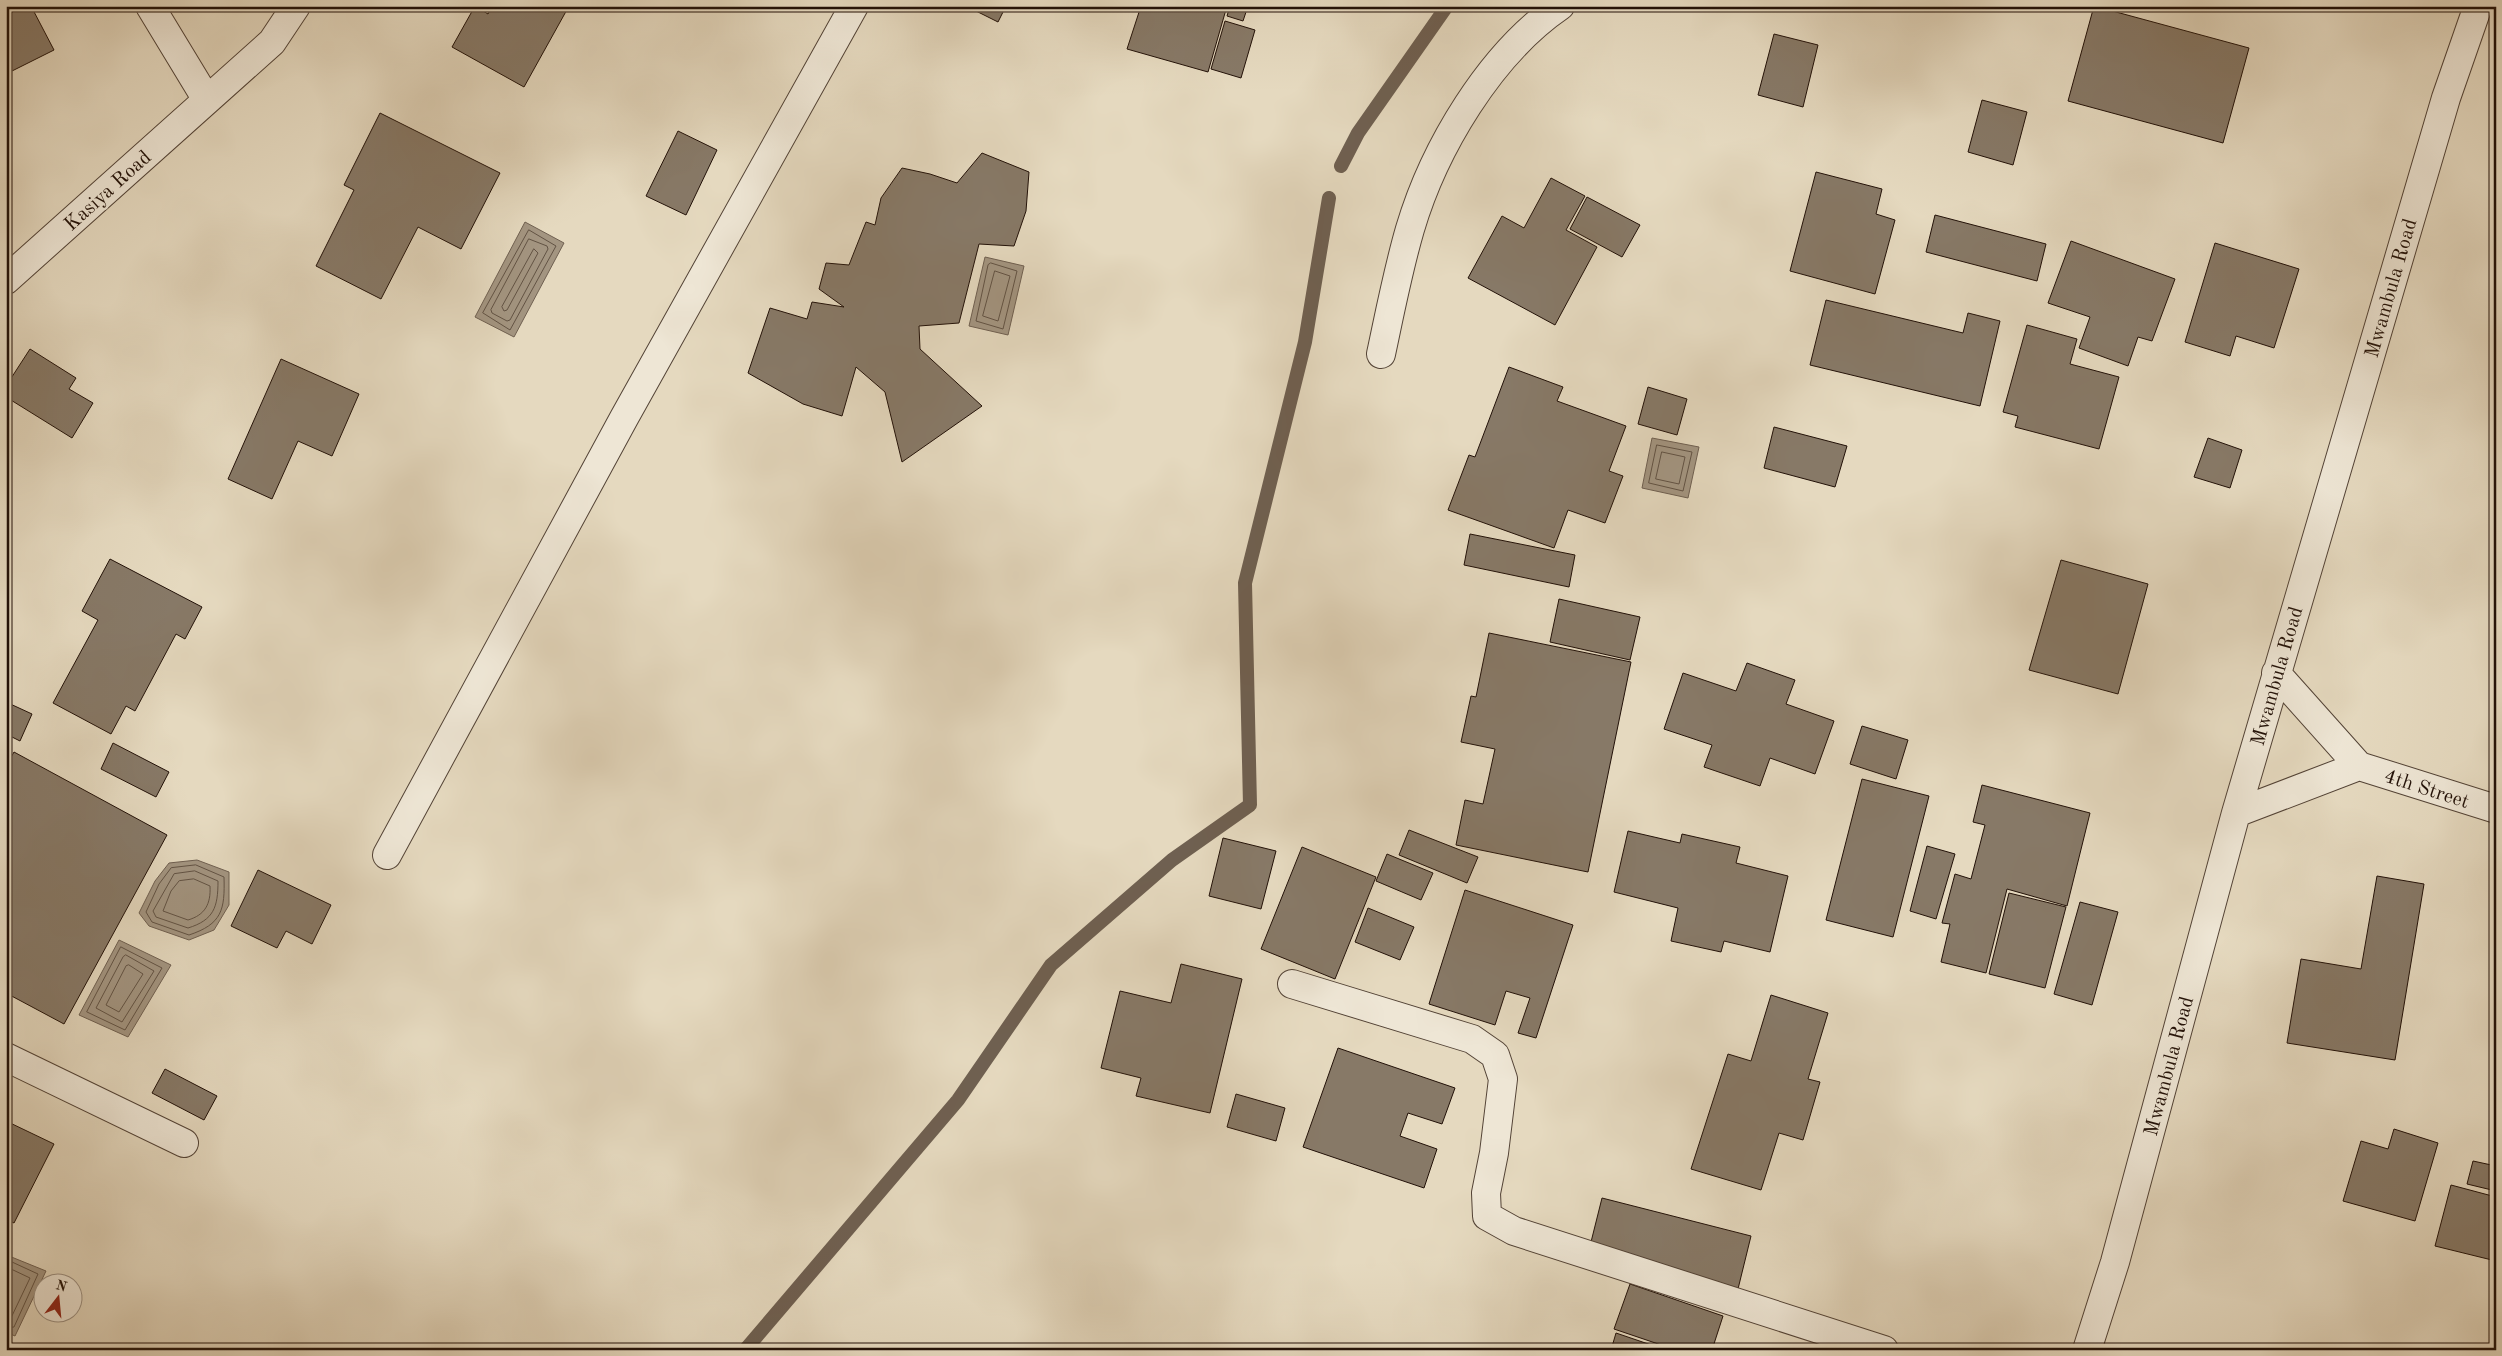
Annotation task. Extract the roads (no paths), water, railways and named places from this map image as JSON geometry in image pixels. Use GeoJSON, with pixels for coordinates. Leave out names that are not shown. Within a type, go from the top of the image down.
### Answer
{"type":"FeatureCollection","features":[{"type":"Feature","properties":{"kind":"street"},"geometry":{"type":"LineString","coordinates":[[150,6],[207,100]]}},
{"type":"Feature","properties":{"kind":"street","name":"Kasiya Road"},"geometry":{"type":"LineString","coordinates":[[6,280],[272,42],[296,6]]}},
{"type":"Feature","properties":{"kind":"street"},"geometry":{"type":"LineString","coordinates":[[387,855],[624,418],[854,6]]}},
{"type":"Feature","properties":{"kind":"street"},"geometry":{"type":"LineString","coordinates":[[1380,354],[1411,228],[1441,150],[1490,73],[1539,21],[1560,6]]}},
{"type":"Feature","properties":{"kind":"street","name":"Mwambula Road"},"geometry":{"type":"LineString","coordinates":[[2087,1350],[2115,1262],[2236,812],[2276,673],[2446,98],[2478,6]]}},
{"type":"Feature","properties":{"kind":"street","name":"4th Street"},"geometry":{"type":"LineString","coordinates":[[2276,673],[2359,766],[2496,810]]}},
{"type":"Feature","properties":{"kind":"street","name":"4th Street"},"geometry":{"type":"LineString","coordinates":[[2236,812],[2359,766]]}},
{"type":"Feature","properties":{"kind":"street"},"geometry":{"type":"LineString","coordinates":[[1292,984],[1472,1039],[1495,1054],[1504,1079],[1494,1153],[1486,1193],[1487,1216],[1514,1231],[1884,1350]]}},
{"type":"Feature","properties":{"kind":"street"},"geometry":{"type":"LineString","coordinates":[[6,1057],[184,1143]]}},
{"type":"Feature","properties":{"kind":"water"},"geometry":{"type":"Polygon","coordinates":[[[525,222],[564,243],[514,337],[475,317],[525,222]]]}},
{"type":"Feature","properties":{"kind":"water"},"geometry":{"type":"Polygon","coordinates":[[[985,257],[1024,266],[1008,335],[969,326],[985,257]]]}},
{"type":"Feature","properties":{"kind":"water"},"geometry":{"type":"Polygon","coordinates":[[[1652,438],[1699,447],[1688,498],[1642,488],[1652,438]]]}},
{"type":"Feature","properties":{"kind":"water"},"geometry":{"type":"Polygon","coordinates":[[[197,860],[229,872],[229,905],[214,930],[189,940],[149,926],[139,913],[155,881],[169,863],[197,860]]]}},
{"type":"Feature","properties":{"kind":"water"},"geometry":{"type":"Polygon","coordinates":[[[119,940],[171,965],[128,1037],[79,1015],[119,940]]]}},
{"type":"Feature","properties":{"kind":"water"},"geometry":{"type":"Polygon","coordinates":[[[9,1256],[46,1271],[45,1274],[32,1274],[32,1300],[15,1336],[6,1332],[6,1262],[9,1256]]]}},
{"type":"Feature","properties":{"kind":"waterway"},"geometry":{"type":"LineString","coordinates":[[1341,166],[1358,133],[1447,6]]}},
{"type":"Feature","properties":{"kind":"waterway"},"geometry":{"type":"LineString","coordinates":[[745,1350],[958,1100],[1051,965],[1172,860],[1250,805],[1245,583],[1305,342],[1329,198]]}}]}
